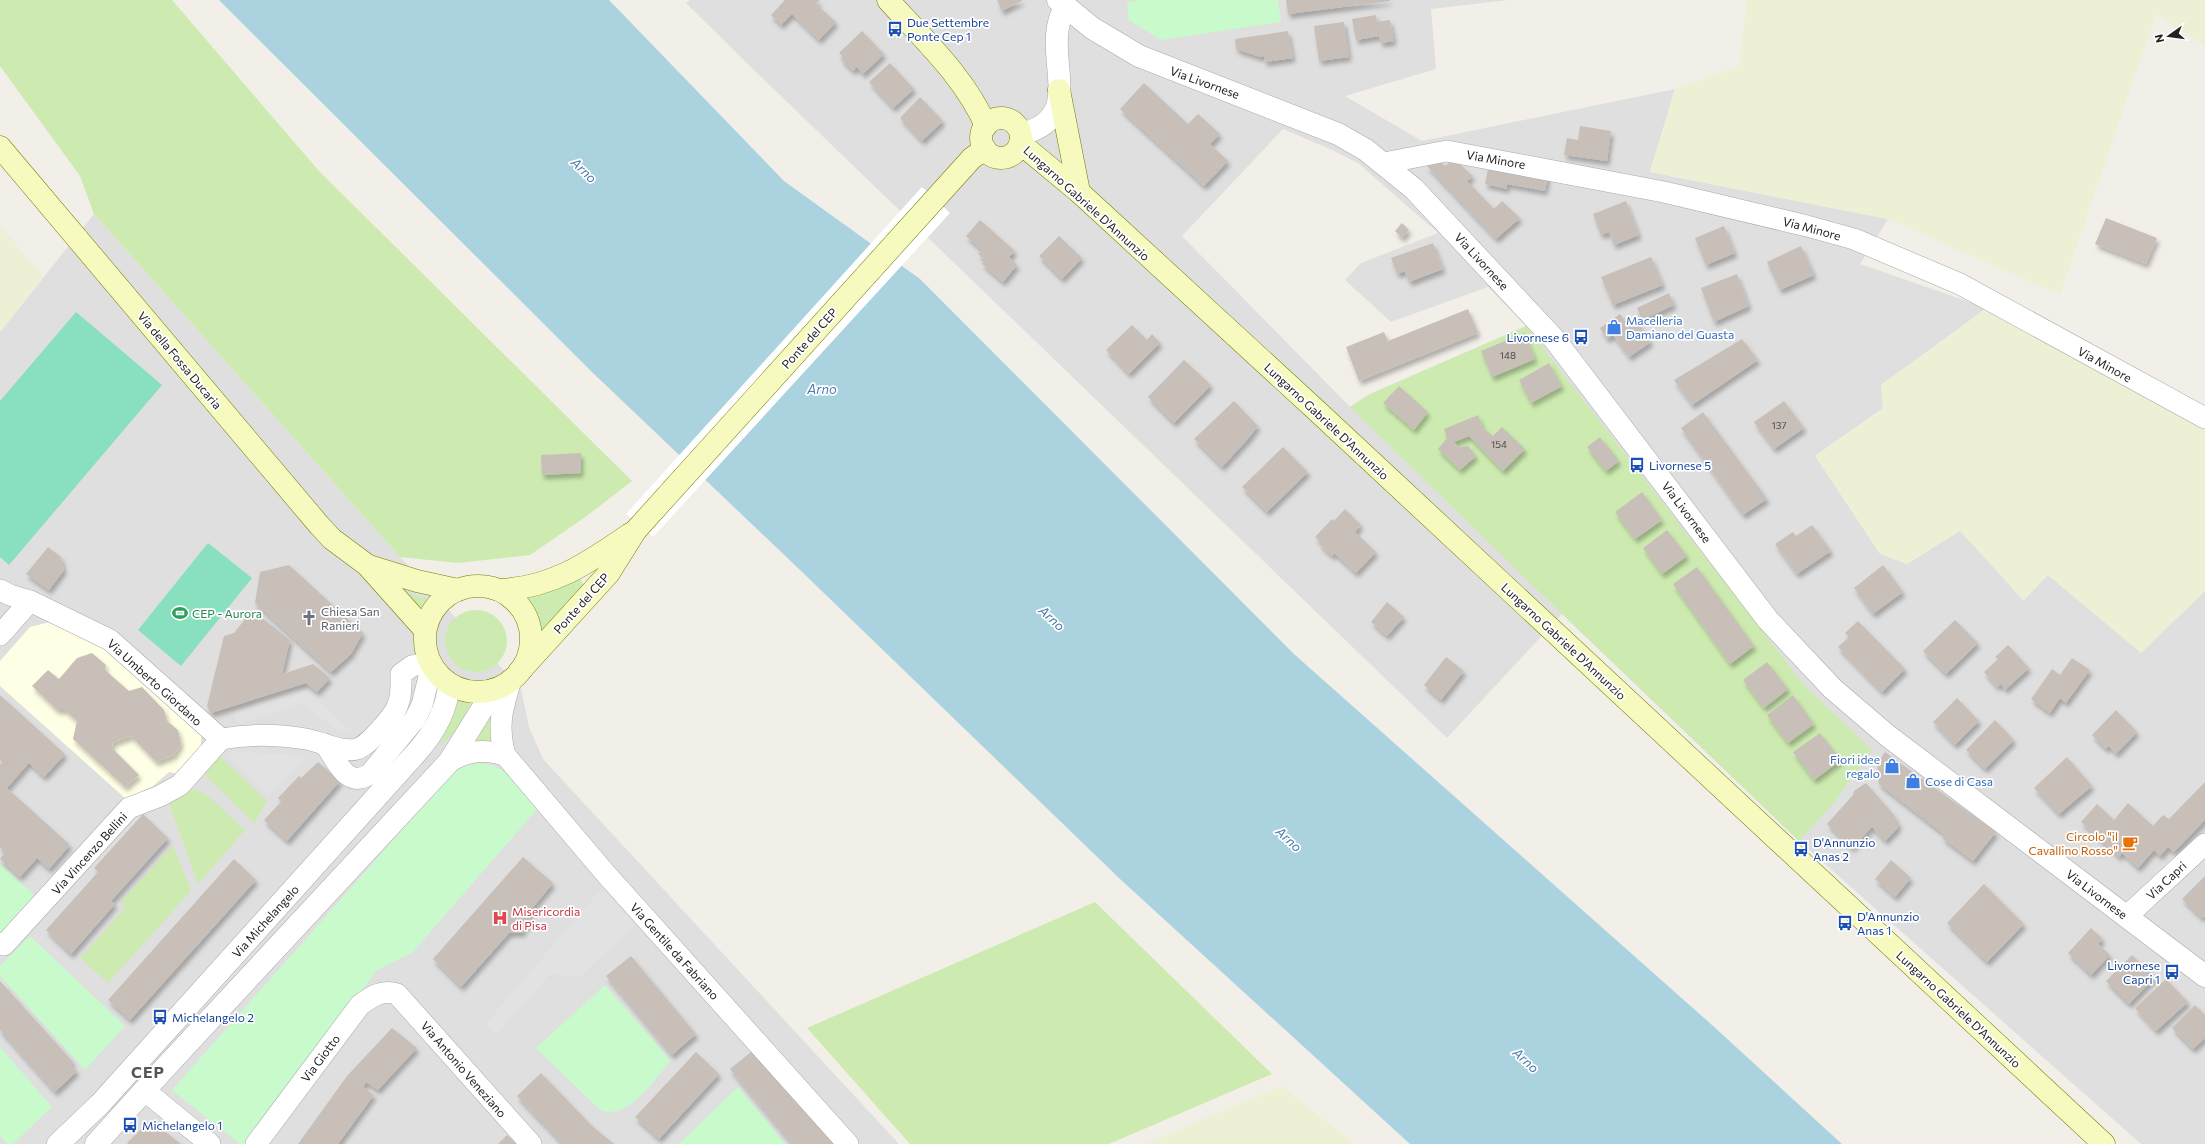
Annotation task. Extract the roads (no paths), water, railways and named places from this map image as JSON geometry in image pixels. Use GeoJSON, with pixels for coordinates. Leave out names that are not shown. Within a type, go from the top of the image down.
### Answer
{"type":"FeatureCollection","features":[{"type":"Feature","properties":{"kind":"main road"},"geometry":{"type":"LineString","coordinates":[[888,0],[956,75],[979,111],[986,126]]}},
{"type":"Feature","properties":{"kind":"main road"},"geometry":{"type":"LineString","coordinates":[[1059,90],[1079,192]]}},
{"type":"Feature","properties":{"kind":"main road"},"geometry":{"type":"LineString","coordinates":[[1004,118],[1015,124],[1020,139],[1013,154],[1001,158],[989,154],[985,149],[981,137],[986,126],[993,121],[1004,118]]}},
{"type":"Feature","properties":{"kind":"main road","name":"Lungarno Gabriele D'Annunzio"},"geometry":{"type":"LineString","coordinates":[[1020,139],[1748,812],[2104,1144]]}},
{"type":"Feature","properties":{"kind":"main road","name":"Via della Fossa Ducaria"},"geometry":{"type":"LineString","coordinates":[[0,147],[319,525],[332,539],[367,565],[425,630]]}},
{"type":"Feature","properties":{"kind":"main road","name":"Ponte del CEP"},"geometry":{"type":"LineString","coordinates":[[508,681],[609,573],[636,530],[928,206],[972,158],[985,149]]}},
{"type":"Feature","properties":{"kind":"main road","name":"Ponte del CEP"},"geometry":{"type":"LineString","coordinates":[[499,590],[531,586],[565,575],[636,530]]}},
{"type":"Feature","properties":{"kind":"main road","name":"Via della Fossa Ducaria"},"geometry":{"type":"LineString","coordinates":[[367,565],[417,582],[458,590]]}},
{"type":"Feature","properties":{"kind":"main road"},"geometry":{"type":"LineString","coordinates":[[479,586],[499,590],[520,607],[529,626],[531,642],[529,653],[508,681],[470,692],[449,684],[431,664],[425,643],[425,630],[430,615],[439,602],[458,590],[479,586]]}},
{"type":"Feature","properties":{"kind":"street","name":"Via Livornese"},"geometry":{"type":"LineString","coordinates":[[1020,139],[1037,129],[1054,116],[1059,90],[1056,34],[1058,23],[1066,2],[1092,28],[1139,56],[1324,128],[1352,142],[1384,163],[1414,189],[1464,240],[1555,340],[1768,620],[1833,689],[1888,736],[2205,976]]}},
{"type":"Feature","properties":{"kind":"street","name":"Via Minore"},"geometry":{"type":"LineString","coordinates":[[1384,163],[1447,151],[1664,192],[1807,226],[1854,239],[1960,284],[2205,418]]}},
{"type":"Feature","properties":{"kind":"street","name":"Via Umberto Giordano"},"geometry":{"type":"LineString","coordinates":[[0,590],[10,595],[30,601],[110,640],[221,739]]}},
{"type":"Feature","properties":{"kind":"street"},"geometry":{"type":"LineString","coordinates":[[0,635],[30,601]]}},
{"type":"Feature","properties":{"kind":"street"},"geometry":{"type":"LineString","coordinates":[[221,739],[246,735],[268,735],[308,740],[357,749],[368,742],[396,709],[401,693],[401,674],[412,666],[431,664],[422,705],[415,720],[370,774],[362,778],[350,778],[345,774],[325,744]]}},
{"type":"Feature","properties":{"kind":"street","name":"Via Gentile da Fabriano"},"geometry":{"type":"LineString","coordinates":[[508,681],[500,715],[501,735],[505,756],[606,874],[848,1144]]}},
{"type":"Feature","properties":{"kind":"street"},"geometry":{"type":"LineString","coordinates":[[103,1142],[144,1090],[449,762],[508,681]]}},
{"type":"Feature","properties":{"kind":"street","name":"Via Michelangelo"},"geometry":{"type":"LineString","coordinates":[[58,1144],[77,1129],[424,744],[442,714],[448,695],[449,684]]}},
{"type":"Feature","properties":{"kind":"street","name":"Via Vincenzo Bellini"},"geometry":{"type":"LineString","coordinates":[[0,944],[4,945],[129,808],[160,796],[180,785],[221,739]]}},
{"type":"Feature","properties":{"kind":"street"},"geometry":{"type":"LineString","coordinates":[[449,762],[463,754],[475,751],[493,752],[505,756]]}},
{"type":"Feature","properties":{"kind":"street","name":"Via Capri"},"geometry":{"type":"LineString","coordinates":[[2126,916],[2205,844]]}},
{"type":"Feature","properties":{"kind":"street","name":"Via Giotto"},"geometry":{"type":"LineString","coordinates":[[256,1144],[360,1005],[372,996],[389,991],[397,994]]}},
{"type":"Feature","properties":{"kind":"street","name":"Via Antonio Veneziano"},"geometry":{"type":"LineString","coordinates":[[397,994],[531,1144]]}},
{"type":"Feature","properties":{"kind":"street"},"geometry":{"type":"LineString","coordinates":[[126,1075],[210,1144]]}},
{"type":"Feature","properties":{"kind":"water","name":"Arno"},"geometry":{"type":"Polygon","coordinates":[[[219,0],[609,0],[784,181],[920,279],[1295,655],[1712,1025],[1842,1144],[1410,1144],[1120,879],[798,568],[593,373],[219,0]]]}},
{"type":"Feature","properties":{"kind":"place","name":"Due Settembre Ponte Cep 1"},"geometry":{"type":"Point","coordinates":[895,29]}},
{"type":"Feature","properties":{"kind":"place","name":"Macelleria Damiano del Guasta"},"geometry":{"type":"Point","coordinates":[1614,327]}},
{"type":"Feature","properties":{"kind":"place","name":"Livornese 6"},"geometry":{"type":"Point","coordinates":[1581,337]}},
{"type":"Feature","properties":{"kind":"place","name":"Livornese 5"},"geometry":{"type":"Point","coordinates":[1637,465]}},
{"type":"Feature","properties":{"kind":"place","name":"CEP - Aurora"},"geometry":{"type":"Point","coordinates":[180,613]}},
{"type":"Feature","properties":{"kind":"place","name":"Chiesa San Ranieri"},"geometry":{"type":"Point","coordinates":[309,618]}},
{"type":"Feature","properties":{"kind":"place","name":"Fiori idee regalo"},"geometry":{"type":"Point","coordinates":[1892,766]}},
{"type":"Feature","properties":{"kind":"place","name":"Cose di Casa"},"geometry":{"type":"Point","coordinates":[1913,781]}},
{"type":"Feature","properties":{"kind":"place","name":"Circolo \"il Cavallino Rosso\""},"geometry":{"type":"Point","coordinates":[2130,843]}},
{"type":"Feature","properties":{"kind":"place","name":"D'Annunzio Anas 2"},"geometry":{"type":"Point","coordinates":[1801,849]}},
{"type":"Feature","properties":{"kind":"place","name":"Misericordia di Pisa"},"geometry":{"type":"Point","coordinates":[500,918]}},
{"type":"Feature","properties":{"kind":"place","name":"D'Annunzio Anas 1"},"geometry":{"type":"Point","coordinates":[1845,923]}},
{"type":"Feature","properties":{"kind":"place","name":"Livornese Capri 1"},"geometry":{"type":"Point","coordinates":[2172,972]}},
{"type":"Feature","properties":{"kind":"place","name":"Michelangelo 2"},"geometry":{"type":"Point","coordinates":[160,1017]}},
{"type":"Feature","properties":{"kind":"place","name":"Michelangelo 1"},"geometry":{"type":"Point","coordinates":[130,1125]}},
{"type":"Feature","properties":{"kind":"district","name":"CEP"},"geometry":{"type":"Point","coordinates":[148,1071]}}]}
